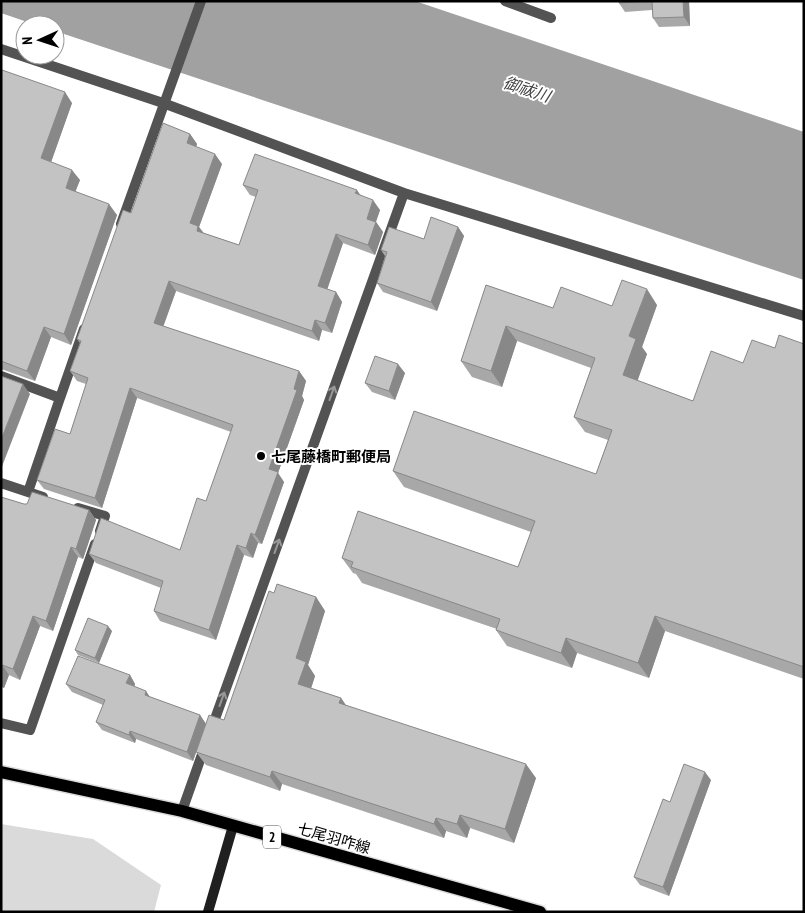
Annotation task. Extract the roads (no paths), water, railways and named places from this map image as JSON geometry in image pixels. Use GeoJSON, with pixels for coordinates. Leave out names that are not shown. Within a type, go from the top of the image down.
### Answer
{"type":"FeatureCollection","features":[{"type":"Feature","properties":{"kind":"main road","name":"七尾羽咋線"},"geometry":{"type":"LineString","coordinates":[[1,772],[182,811],[540,912]]}},
{"type":"Feature","properties":{"kind":"street"},"geometry":{"type":"LineString","coordinates":[[118,232],[201,1]]}},
{"type":"Feature","properties":{"kind":"street"},"geometry":{"type":"LineString","coordinates":[[505,1],[551,18]]}},
{"type":"Feature","properties":{"kind":"street"},"geometry":{"type":"LineString","coordinates":[[1,49],[163,104],[404,193],[804,316]]}},
{"type":"Feature","properties":{"kind":"street"},"geometry":{"type":"LineString","coordinates":[[182,811],[404,193]]}},
{"type":"Feature","properties":{"kind":"street"},"geometry":{"type":"LineString","coordinates":[[28,492],[89,315]]}},
{"type":"Feature","properties":{"kind":"street"},"geometry":{"type":"LineString","coordinates":[[1,376],[60,398]]}},
{"type":"Feature","properties":{"kind":"street"},"geometry":{"type":"LineString","coordinates":[[1,483],[54,500]]}},
{"type":"Feature","properties":{"kind":"street"},"geometry":{"type":"LineString","coordinates":[[1,723],[30,730],[105,516],[71,505]]}},
{"type":"Feature","properties":{"kind":"street"},"geometry":{"type":"LineString","coordinates":[[208,912],[233,826]]}},
{"type":"Feature","properties":{"kind":"water"},"geometry":{"type":"Polygon","coordinates":[[[1,1],[415,1],[804,132],[804,280],[65,34],[65,15],[15,15],[15,18],[1,13],[1,1]],[[622,114],[595,116],[595,123],[636,141],[670,151],[701,154],[747,167],[764,162],[763,156],[744,139],[661,119],[622,114]]]}},
{"type":"Feature","properties":{"kind":"waterway","name":"御祓川"},"geometry":{"type":"LineString","coordinates":[[537,93],[804,181]]}},
{"type":"Feature","properties":{"kind":"place","name":"七尾藤橋町郵便局"},"geometry":{"type":"Point","coordinates":[261,456]}}]}
